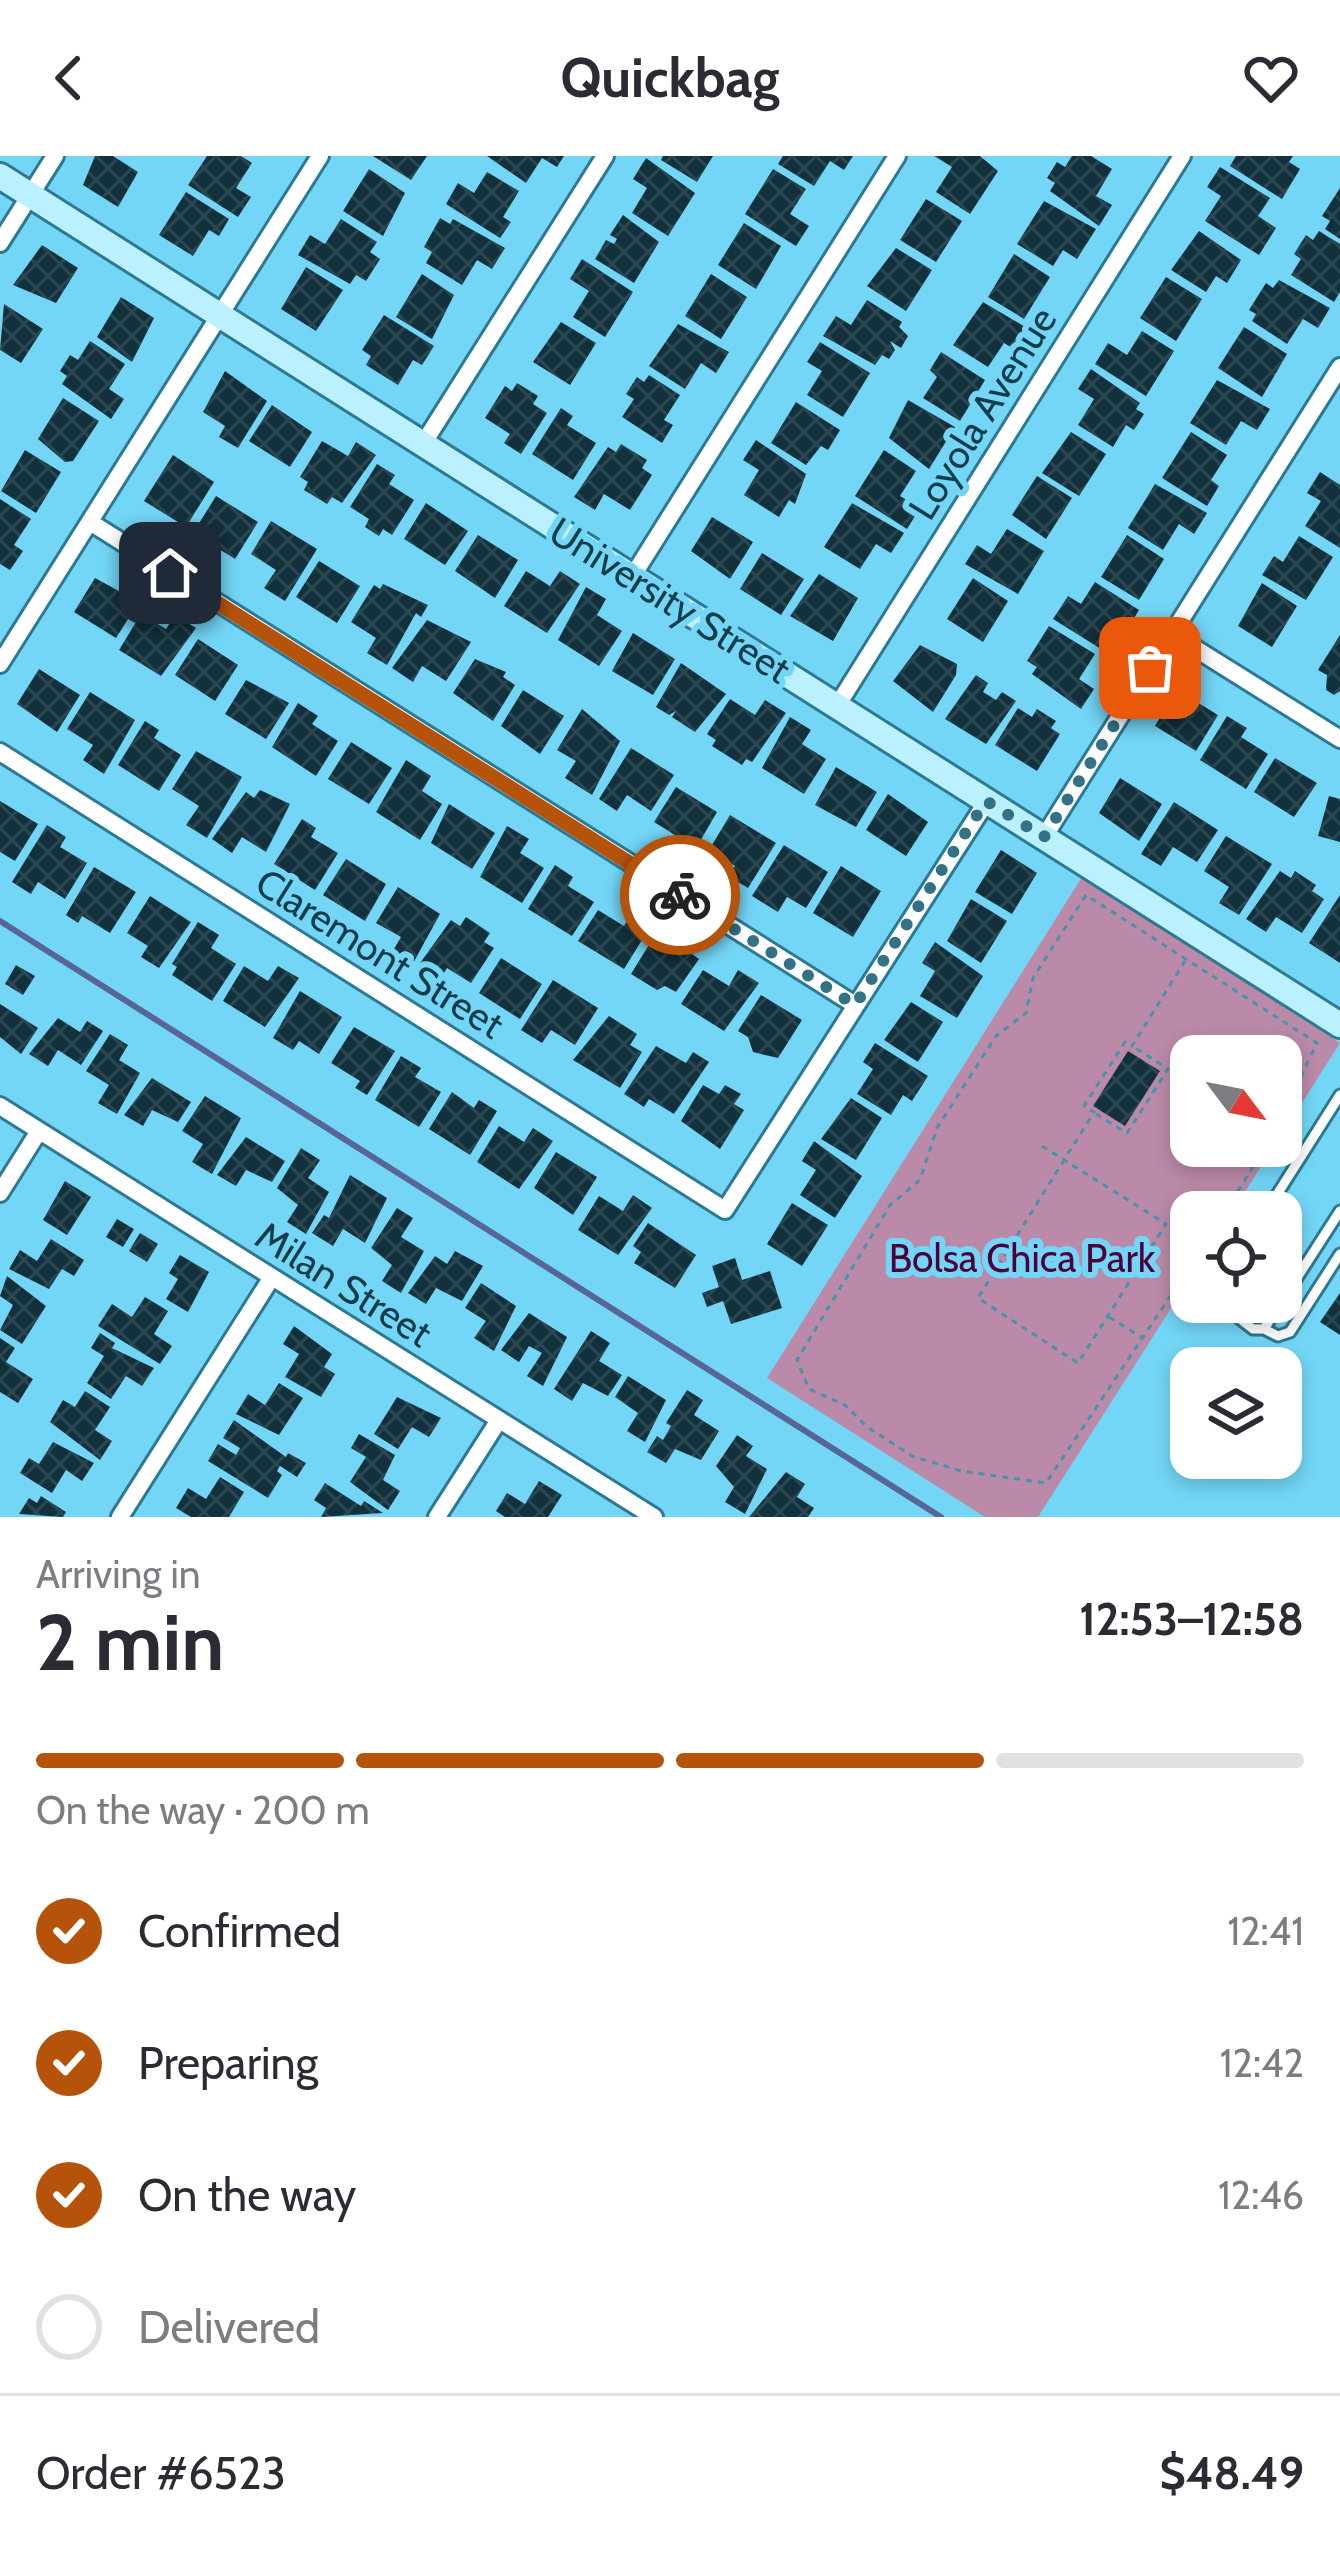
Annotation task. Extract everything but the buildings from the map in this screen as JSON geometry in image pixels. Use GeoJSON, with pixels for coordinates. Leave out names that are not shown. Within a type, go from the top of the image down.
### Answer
{"type":"FeatureCollection","features":[{"type":"Feature","properties":{"kind":"street"},"geometry":{"type":"LineString","coordinates":[[0,243],[55,156]]}},
{"type":"Feature","properties":{"kind":"street"},"geometry":{"type":"LineString","coordinates":[[0,664],[320,156]]}},
{"type":"Feature","properties":{"kind":"street"},"geometry":{"type":"LineString","coordinates":[[423,444],[605,156]]}},
{"type":"Feature","properties":{"kind":"street"},"geometry":{"type":"LineString","coordinates":[[632,577],[897,156]]}},
{"type":"Feature","properties":{"kind":"street","name":"Loyola Avenue"},"geometry":{"type":"LineString","coordinates":[[836,706],[1182,156]]}},
{"type":"Feature","properties":{"kind":"street","name":"University Street"},"geometry":{"type":"LineString","coordinates":[[0,176],[1340,1025]]}},
{"type":"Feature","properties":{"kind":"street"},"geometry":{"type":"LineString","coordinates":[[1044,837],[1340,367]]}},
{"type":"Feature","properties":{"kind":"street"},"geometry":{"type":"LineString","coordinates":[[90,522],[855,1005],[986,801]]}},
{"type":"Feature","properties":{"kind":"street"},"geometry":{"type":"LineString","coordinates":[[1172,634],[1340,739]]}},
{"type":"Feature","properties":{"kind":"street","name":"Claremont Street"},"geometry":{"type":"LineString","coordinates":[[0,752],[725,1210],[855,1005]]}},
{"type":"Feature","properties":{"kind":"street","name":"Milan Street"},"geometry":{"type":"LineString","coordinates":[[0,1106],[653,1517]]}},
{"type":"Feature","properties":{"kind":"street"},"geometry":{"type":"LineString","coordinates":[[0,1193],[39,1131]]}},
{"type":"Feature","properties":{"kind":"street"},"geometry":{"type":"LineString","coordinates":[[120,1517],[272,1277]]}},
{"type":"Feature","properties":{"kind":"street"},"geometry":{"type":"LineString","coordinates":[[437,1517],[499,1420]]}},
{"type":"Feature","properties":{"kind":"lane"},"geometry":{"type":"LineString","coordinates":[[1279,1191],[1340,1095]]}},
{"type":"Feature","properties":{"kind":"lane"},"geometry":{"type":"LineString","coordinates":[[1264,1329],[1340,1211]]}},
{"type":"Feature","properties":{"kind":"lane"},"geometry":{"type":"LineString","coordinates":[[1245,1323],[1278,1336],[1290,1332],[1340,1254]]}},
{"type":"Feature","properties":{"kind":"path"},"geometry":{"type":"LineString","coordinates":[[1170,1298],[1046,1483],[961,1471],[912,1456],[867,1427],[845,1405],[809,1389],[797,1360],[890,1204],[920,1180],[938,1128],[996,1036],[1026,1013],[1033,978],[1085,896],[1317,1042],[1302,1073]]}},
{"type":"Feature","properties":{"kind":"path"},"geometry":{"type":"LineString","coordinates":[[1132,1046],[1186,959]]}},
{"type":"Feature","properties":{"kind":"path"},"geometry":{"type":"LineString","coordinates":[[1125,1042],[1132,1046],[1168,1069],[1126,1133],[1084,1106],[1125,1042]]}},
{"type":"Feature","properties":{"kind":"path"},"geometry":{"type":"LineString","coordinates":[[1042,1146],[1064,1161],[1166,1223],[1078,1363],[978,1298],[1064,1161],[1094,1112]]}},
{"type":"Feature","properties":{"kind":"path"},"geometry":{"type":"LineString","coordinates":[[1107,1316],[1144,1339]]}},
{"type":"Feature","properties":{"kind":"green space","name":"Bolsa Chica Park"},"geometry":{"type":"Polygon","coordinates":[[[1082,877],[1340,1043],[1302,1103],[1302,1035],[1170,1035],[1170,1167],[1261,1167],[1245,1191],[1170,1191],[1170,1310],[1038,1517],[985,1517],[767,1378],[1082,877]]]}},
{"type":"Feature","properties":{"kind":"waterway"},"geometry":{"type":"LineString","coordinates":[[0,921],[941,1517]]}},
{"type":"Feature","properties":{"kind":"way so far"},"geometry":{"type":"LineString","coordinates":[[680,895],[855,1005],[986,801],[1044,837],[1150,668]]}},
{"type":"Feature","properties":{"kind":"route"},"geometry":{"type":"LineString","coordinates":[[170,573],[680,895]]}}]}
